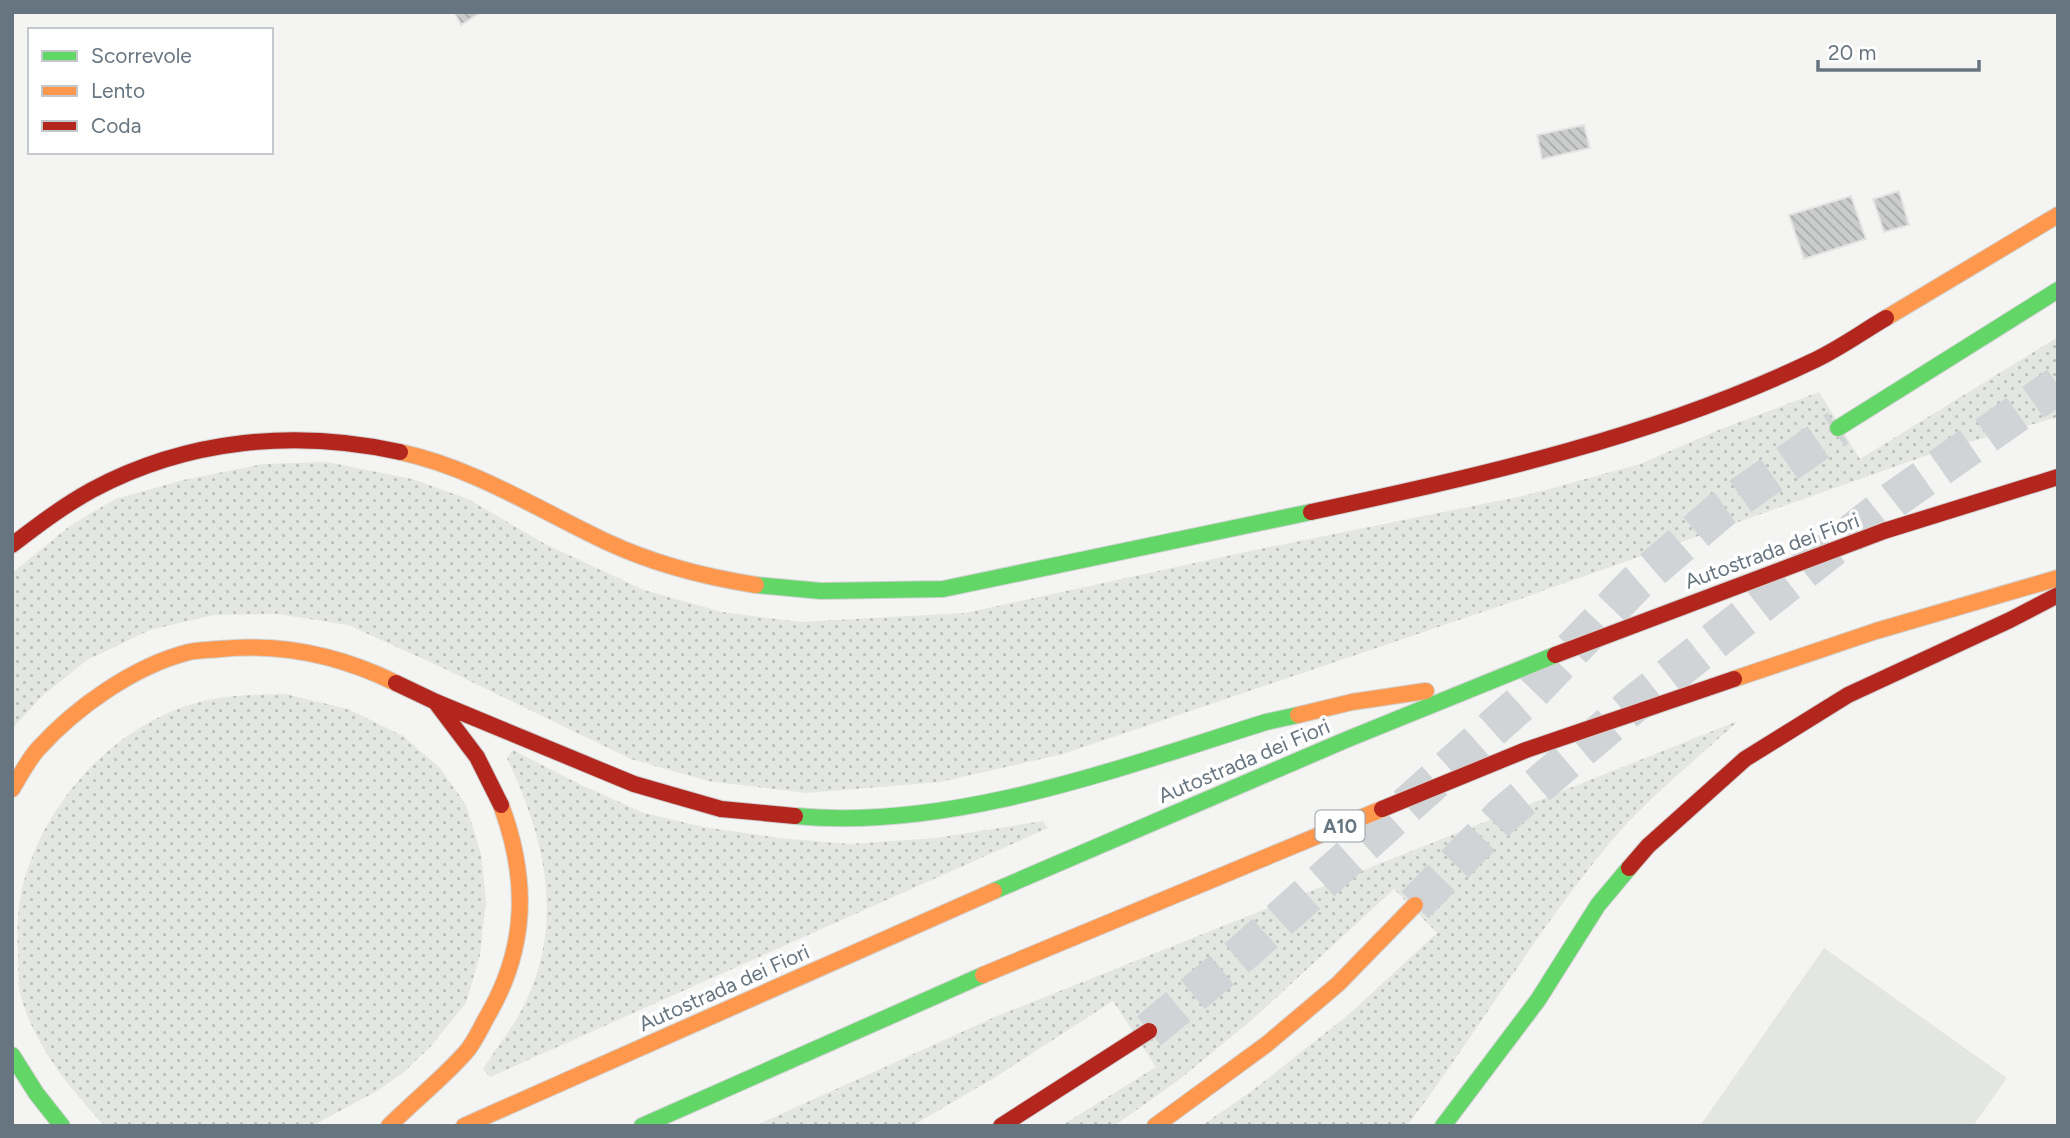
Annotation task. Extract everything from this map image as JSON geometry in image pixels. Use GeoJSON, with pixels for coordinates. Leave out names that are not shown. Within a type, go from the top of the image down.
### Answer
{"type":"FeatureCollection","features":[{"type":"Feature","properties":{"kind":"highway"},"geometry":{"type":"LineString","coordinates":[[12,544],[44,518],[117,476],[187,451],[260,439],[329,440],[397,450],[451,467],[619,547],[702,575],[782,591],[861,593],[943,589],[1451,482],[1594,445],[1721,402],[1816,360],[2058,215]]}},
{"type":"Feature","properties":{"kind":"highway"},"geometry":{"type":"LineString","coordinates":[[1838,428],[2058,290]]}},
{"type":"Feature","properties":{"kind":"highway","name":"Autostrada dei Fiori"},"geometry":{"type":"LineString","coordinates":[[464,1126],[1327,747],[1699,600],[1888,530],[2058,477]]}},
{"type":"Feature","properties":{"kind":"highway","name":"A10"},"geometry":{"type":"LineString","coordinates":[[642,1126],[1021,958],[1526,750],[1875,631],[2058,578]]}},
{"type":"Feature","properties":{"kind":"highway"},"geometry":{"type":"LineString","coordinates":[[1443,1126],[1538,1000],[1598,905],[1648,846],[1736,767],[1848,695],[2058,596]]}},
{"type":"Feature","properties":{"kind":"highway"},"geometry":{"type":"LineString","coordinates":[[12,789],[37,750],[86,704],[128,676],[189,652],[253,646],[316,654],[369,670],[436,702],[634,784],[721,808],[815,818],[903,817],[1066,784],[1266,722],[1352,702],[1491,681]]}},
{"type":"Feature","properties":{"kind":"highway"},"geometry":{"type":"LineString","coordinates":[[388,1126],[468,1050],[498,998],[514,956],[522,906],[517,854],[502,806],[477,757],[436,702]]}},
{"type":"Feature","properties":{"kind":"highway"},"geometry":{"type":"LineString","coordinates":[[1155,1126],[1267,1044],[1338,984],[1415,905]]}},
{"type":"Feature","properties":{"kind":"highway"},"geometry":{"type":"LineString","coordinates":[[1001,1126],[1149,1031]]}},
{"type":"Feature","properties":{"kind":"highway"},"geometry":{"type":"LineString","coordinates":[[12,1055],[36,1093],[62,1126]]}},
{"type":"Feature","properties":{"kind":"shaded area"},"geometry":{"type":"Polygon","coordinates":[[[2058,337],[2058,417],[1942,450],[1503,605],[1063,754],[940,782],[806,793],[708,781],[631,759],[348,625],[278,614],[213,615],[150,630],[87,660],[42,696],[12,729],[12,573],[71,525],[115,499],[183,480],[263,464],[327,462],[412,479],[468,499],[545,544],[644,590],[722,612],[800,622],[965,613],[1250,551],[1523,496],[1640,464],[1721,429],[1819,392],[1860,459],[2058,337]]]}},
{"type":"Feature","properties":{"kind":"shaded area"},"geometry":{"type":"Polygon","coordinates":[[[285,694],[348,709],[403,736],[440,768],[466,805],[481,854],[486,901],[480,955],[466,1003],[431,1046],[404,1072],[377,1091],[312,1126],[105,1126],[55,1066],[35,1033],[21,997],[18,976],[19,911],[23,885],[32,857],[60,804],[79,780],[123,739],[175,710],[203,701],[285,694]]]}},
{"type":"Feature","properties":{"kind":"shaded area"},"geometry":{"type":"Polygon","coordinates":[[[1738,721],[1627,823],[1585,873],[1407,1126],[1201,1126],[1252,1091],[1348,1015],[1437,933],[1394,889],[1254,1018],[1180,1079],[1114,1126],[1061,1126],[1156,1067],[1113,1001],[997,1076],[912,1126],[755,1126],[997,1016],[1738,721]]]}},
{"type":"Feature","properties":{"kind":"shaded area"},"geometry":{"type":"Polygon","coordinates":[[[513,750],[644,813],[704,827],[779,838],[850,844],[936,838],[1043,821],[1048,828],[490,1077],[483,1069],[522,1010],[538,970],[545,939],[547,908],[540,848],[507,758],[513,750]]]}},
{"type":"Feature","properties":{"kind":"shaded area"},"geometry":{"type":"Polygon","coordinates":[[[1824,948],[2007,1078],[1973,1126],[1700,1126],[1824,948]]]}},
{"type":"Feature","properties":{"kind":"building"},"geometry":{"type":"Polygon","coordinates":[[[454,12],[481,12],[461,25],[454,12]]]}},
{"type":"Feature","properties":{"kind":"building"},"geometry":{"type":"Polygon","coordinates":[[[1584,125],[1590,148],[1542,159],[1537,135],[1584,125]]]}},
{"type":"Feature","properties":{"kind":"building"},"geometry":{"type":"Polygon","coordinates":[[[1899,191],[1909,225],[1884,232],[1873,199],[1899,191]]]}},
{"type":"Feature","properties":{"kind":"building"},"geometry":{"type":"Polygon","coordinates":[[[1851,196],[1866,239],[1804,259],[1789,215],[1851,196]]]}},
{"type":"Feature","properties":{"kind":"tunnel"},"geometry":{"type":"LineString","coordinates":[[1415,905],[1502,816],[1639,700],[1896,498],[2058,385]]}},
{"type":"Feature","properties":{"kind":"tunnel"},"geometry":{"type":"LineString","coordinates":[[1149,1031],[1245,951],[1522,702],[1635,584],[1721,510],[1838,428]]}},
{"type":"Feature","properties":{"kind":"traffic: fast"},"geometry":{"type":"LineString","coordinates":[[1838,428],[2058,290]]}},
{"type":"Feature","properties":{"kind":"traffic: fast"},"geometry":{"type":"LineString","coordinates":[[756,585],[821,591],[943,589],[1311,512]]}},
{"type":"Feature","properties":{"kind":"traffic: fast"},"geometry":{"type":"LineString","coordinates":[[994,891],[1348,739],[1555,655]]}},
{"type":"Feature","properties":{"kind":"traffic: fast"},"geometry":{"type":"LineString","coordinates":[[795,816],[854,818],[914,814],[974,805],[1094,776],[1266,722],[1298,715]]}},
{"type":"Feature","properties":{"kind":"traffic: fast"},"geometry":{"type":"LineString","coordinates":[[1443,1126],[1538,1000],[1598,905],[1629,868]]}},
{"type":"Feature","properties":{"kind":"traffic: fast"},"geometry":{"type":"LineString","coordinates":[[642,1126],[983,975]]}},
{"type":"Feature","properties":{"kind":"traffic: fast"},"geometry":{"type":"LineString","coordinates":[[12,1055],[36,1093],[62,1126]]}},
{"type":"Feature","properties":{"kind":"traffic: slow"},"geometry":{"type":"LineString","coordinates":[[1886,318],[2058,215]]}},
{"type":"Feature","properties":{"kind":"traffic: slow"},"geometry":{"type":"LineString","coordinates":[[400,452],[454,468],[480,479],[643,557],[699,574],[756,585]]}},
{"type":"Feature","properties":{"kind":"traffic: slow"},"geometry":{"type":"LineString","coordinates":[[1734,679],[1876,631],[2058,578]]}},
{"type":"Feature","properties":{"kind":"traffic: slow"},"geometry":{"type":"LineString","coordinates":[[12,789],[38,749],[88,704],[148,667],[189,652],[243,648],[288,650],[354,665],[396,683]]}},
{"type":"Feature","properties":{"kind":"traffic: slow"},"geometry":{"type":"LineString","coordinates":[[1298,715],[1352,702],[1426,691]]}},
{"type":"Feature","properties":{"kind":"traffic: slow"},"geometry":{"type":"LineString","coordinates":[[389,1126],[469,1048],[501,989],[511,963],[520,912],[519,885],[510,832],[501,805]]}},
{"type":"Feature","properties":{"kind":"traffic: slow"},"geometry":{"type":"LineString","coordinates":[[983,975],[1382,809]]}},
{"type":"Feature","properties":{"kind":"traffic: slow"},"geometry":{"type":"LineString","coordinates":[[464,1126],[994,891]]}},
{"type":"Feature","properties":{"kind":"traffic: slow"},"geometry":{"type":"LineString","coordinates":[[1155,1126],[1267,1044],[1338,984],[1415,905]]}},
{"type":"Feature","properties":{"kind":"traffic: jam"},"geometry":{"type":"LineString","coordinates":[[1311,512],[1503,468],[1630,432],[1753,388],[1813,361],[1886,318]]}},
{"type":"Feature","properties":{"kind":"traffic: jam"},"geometry":{"type":"LineString","coordinates":[[12,545],[92,490],[165,459],[204,449],[281,440],[361,445],[400,452]]}},
{"type":"Feature","properties":{"kind":"traffic: jam"},"geometry":{"type":"LineString","coordinates":[[1555,655],[1884,531],[2058,477]]}},
{"type":"Feature","properties":{"kind":"traffic: jam"},"geometry":{"type":"LineString","coordinates":[[1629,868],[1648,846],[1745,759],[1848,695],[2058,595]]}},
{"type":"Feature","properties":{"kind":"traffic: jam"},"geometry":{"type":"LineString","coordinates":[[1382,809],[1526,750],[1734,679]]}},
{"type":"Feature","properties":{"kind":"traffic: jam"},"geometry":{"type":"LineString","coordinates":[[396,683],[634,784],[721,809],[795,816]]}},
{"type":"Feature","properties":{"kind":"traffic: jam"},"geometry":{"type":"LineString","coordinates":[[437,704],[477,757],[501,805]]}},
{"type":"Feature","properties":{"kind":"traffic: jam"},"geometry":{"type":"LineString","coordinates":[[1001,1126],[1149,1031]]}}]}
